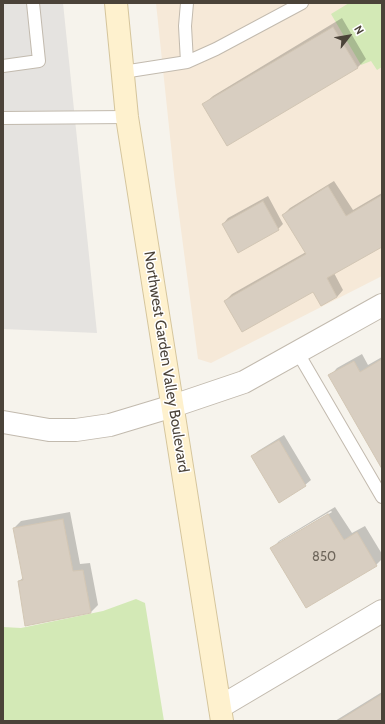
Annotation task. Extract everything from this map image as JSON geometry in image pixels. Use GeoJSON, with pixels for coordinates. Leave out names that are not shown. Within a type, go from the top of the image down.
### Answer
{"type":"FeatureCollection","features":[{"type":"Feature","properties":{"kind":"main road","name":"Northwest Garden Valley Boulevard"},"geometry":{"type":"LineString","coordinates":[[116,3],[127,117],[221,714]]}},
{"type":"Feature","properties":{"kind":"street"},"geometry":{"type":"LineString","coordinates":[[3,422],[49,430],[76,430],[110,425],[173,406],[244,382],[382,305]]}},
{"type":"Feature","properties":{"kind":"street"},"geometry":{"type":"LineString","coordinates":[[221,714],[382,612]]}},
{"type":"Feature","properties":{"kind":"lane"},"geometry":{"type":"LineString","coordinates":[[3,66],[39,61],[33,3]]}},
{"type":"Feature","properties":{"kind":"lane"},"geometry":{"type":"LineString","coordinates":[[187,3],[185,26],[187,62]]}},
{"type":"Feature","properties":{"kind":"lane"},"geometry":{"type":"LineString","coordinates":[[123,72],[187,62],[216,49],[302,3]]}},
{"type":"Feature","properties":{"kind":"lane"},"geometry":{"type":"LineString","coordinates":[[3,118],[127,117]]}},
{"type":"Feature","properties":{"kind":"lane"},"geometry":{"type":"LineString","coordinates":[[298,353],[382,497]]}},
{"type":"Feature","properties":{"kind":"shaded area"},"geometry":{"type":"Polygon","coordinates":[[[3,3],[63,3],[97,333],[3,329],[3,3]]]}},
{"type":"Feature","properties":{"kind":"shaded area"},"geometry":{"type":"Polygon","coordinates":[[[156,3],[382,3],[382,276],[211,363],[198,359],[175,184],[156,3]]]}},
{"type":"Feature","properties":{"kind":"green space"},"geometry":{"type":"Polygon","coordinates":[[[349,3],[382,3],[382,67],[377,70],[371,61],[361,65],[331,14],[349,3]]]}},
{"type":"Feature","properties":{"kind":"green space"},"geometry":{"type":"Polygon","coordinates":[[[136,599],[145,603],[164,721],[3,721],[3,627],[21,628],[103,611],[136,599]]]}},
{"type":"Feature","properties":{"kind":"building"},"geometry":{"type":"Polygon","coordinates":[[[333,27],[358,68],[227,146],[202,104],[333,27]]]}},
{"type":"Feature","properties":{"kind":"building"},"geometry":{"type":"Polygon","coordinates":[[[328,186],[346,216],[382,195],[382,247],[327,278],[337,297],[321,306],[313,292],[242,332],[224,301],[306,254],[282,215],[328,186]]]}},
{"type":"Feature","properties":{"kind":"building"},"geometry":{"type":"Polygon","coordinates":[[[263,201],[279,230],[238,253],[222,224],[263,201]]]}},
{"type":"Feature","properties":{"kind":"building"},"geometry":{"type":"Polygon","coordinates":[[[382,359],[382,469],[328,375],[354,361],[360,372],[382,359]]]}},
{"type":"Feature","properties":{"kind":"building"},"geometry":{"type":"Polygon","coordinates":[[[279,440],[306,486],[279,503],[251,456],[279,440]]]}},
{"type":"Feature","properties":{"kind":"building"},"geometry":{"type":"Polygon","coordinates":[[[328,514],[344,540],[357,532],[377,566],[306,608],[270,548],[328,514]]]}},
{"type":"Feature","properties":{"kind":"building"},"geometry":{"type":"Polygon","coordinates":[[[63,519],[73,571],[83,570],[91,613],[25,626],[18,581],[23,580],[13,528],[63,519]]]}},
{"type":"Feature","properties":{"kind":"building"},"geometry":{"type":"Polygon","coordinates":[[[382,694],[382,721],[338,721],[382,694]]]}}]}
